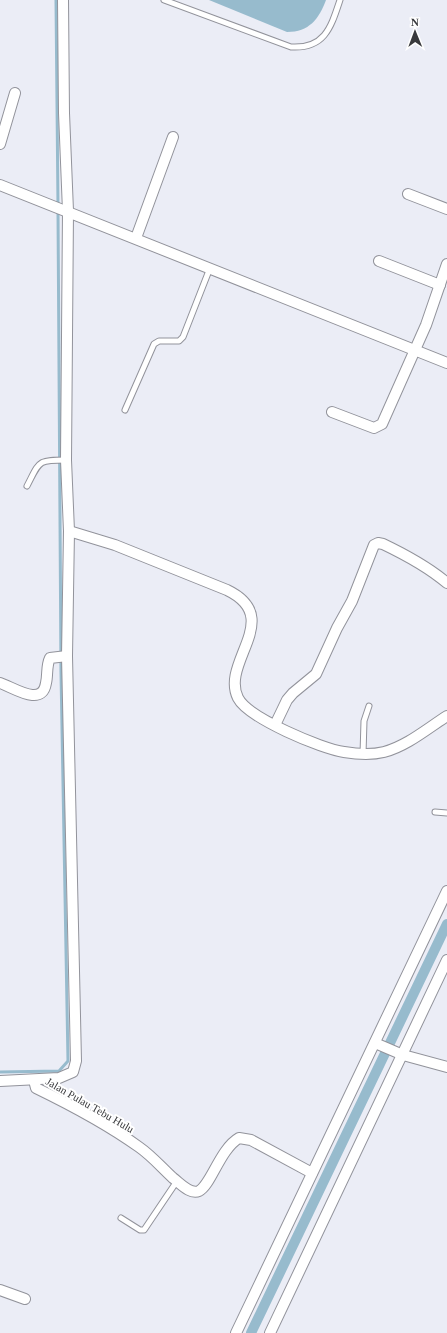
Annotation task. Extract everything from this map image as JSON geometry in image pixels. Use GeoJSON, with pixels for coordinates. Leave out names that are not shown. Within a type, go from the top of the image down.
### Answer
{"type":"FeatureCollection","features":[{"type":"Feature","properties":{"kind":"street"},"geometry":{"type":"LineString","coordinates":[[34,1080],[67,1076],[73,1072],[76,1061],[62,656],[69,531],[64,460],[65,210],[63,0]]}},
{"type":"Feature","properties":{"kind":"street"},"geometry":{"type":"LineString","coordinates":[[0,144],[14,93]]}},
{"type":"Feature","properties":{"kind":"street"},"geometry":{"type":"LineString","coordinates":[[136,238],[173,137]]}},
{"type":"Feature","properties":{"kind":"street"},"geometry":{"type":"LineString","coordinates":[[0,185],[447,363]]}},
{"type":"Feature","properties":{"kind":"street"},"geometry":{"type":"LineString","coordinates":[[408,194],[447,209]]}},
{"type":"Feature","properties":{"kind":"street"},"geometry":{"type":"LineString","coordinates":[[379,261],[440,285]]}},
{"type":"Feature","properties":{"kind":"street"},"geometry":{"type":"LineString","coordinates":[[332,412],[369,426],[378,427],[390,408],[415,350],[447,264]]}},
{"type":"Feature","properties":{"kind":"street"},"geometry":{"type":"LineString","coordinates":[[69,531],[115,545],[227,590],[236,594],[245,602],[250,611],[252,622],[236,674],[237,696],[243,705],[254,714],[275,725],[320,746],[344,752],[363,754],[384,752],[402,744],[447,716]]}},
{"type":"Feature","properties":{"kind":"street"},"geometry":{"type":"LineString","coordinates":[[275,725],[293,693],[316,674],[352,601],[374,545],[378,543],[383,544],[413,558],[430,569],[447,583]]}},
{"type":"Feature","properties":{"kind":"street"},"geometry":{"type":"LineString","coordinates":[[0,683],[26,695],[40,694],[46,684],[48,662],[62,656]]}},
{"type":"Feature","properties":{"kind":"street"},"geometry":{"type":"LineString","coordinates":[[236,1333],[312,1174],[377,1044],[447,891]]}},
{"type":"Feature","properties":{"kind":"street"},"geometry":{"type":"LineString","coordinates":[[270,1333],[447,960]]}},
{"type":"Feature","properties":{"kind":"street"},"geometry":{"type":"LineString","coordinates":[[377,1044],[401,1055],[447,1067]]}},
{"type":"Feature","properties":{"kind":"street","name":"Jalan Pulau Tebu Hulu"},"geometry":{"type":"LineString","coordinates":[[0,1081],[34,1080],[36,1088],[101,1123],[140,1148],[177,1181],[193,1192],[201,1190],[228,1148],[239,1138],[251,1140],[312,1174]]}},
{"type":"Feature","properties":{"kind":"street"},"geometry":{"type":"LineString","coordinates":[[0,1290],[25,1299]]}},
{"type":"Feature","properties":{"kind":"lane"},"geometry":{"type":"LineString","coordinates":[[164,0],[291,47],[309,45],[325,36],[332,25],[340,0]]}},
{"type":"Feature","properties":{"kind":"lane"},"geometry":{"type":"LineString","coordinates":[[125,410],[154,344],[159,342],[179,341],[183,337],[210,268]]}},
{"type":"Feature","properties":{"kind":"lane"},"geometry":{"type":"LineString","coordinates":[[27,486],[38,464],[44,460],[64,460]]}},
{"type":"Feature","properties":{"kind":"lane"},"geometry":{"type":"LineString","coordinates":[[363,754],[364,721],[369,706]]}},
{"type":"Feature","properties":{"kind":"lane"},"geometry":{"type":"LineString","coordinates":[[435,812],[447,813]]}},
{"type":"Feature","properties":{"kind":"lane"},"geometry":{"type":"LineString","coordinates":[[121,1218],[140,1230],[144,1230],[177,1181]]}},
{"type":"Feature","properties":{"kind":"water"},"geometry":{"type":"Polygon","coordinates":[[[209,0],[326,0],[320,13],[312,23],[301,30],[287,32],[209,0]]]}},
{"type":"Feature","properties":{"kind":"waterway"},"geometry":{"type":"LineString","coordinates":[[56,0],[58,206]]}},
{"type":"Feature","properties":{"kind":"waterway"},"geometry":{"type":"LineString","coordinates":[[0,1072],[59,1071],[68,1061],[61,672],[58,211]]}},
{"type":"Feature","properties":{"kind":"waterway"},"geometry":{"type":"LineString","coordinates":[[251,1333],[447,924]]}}]}
